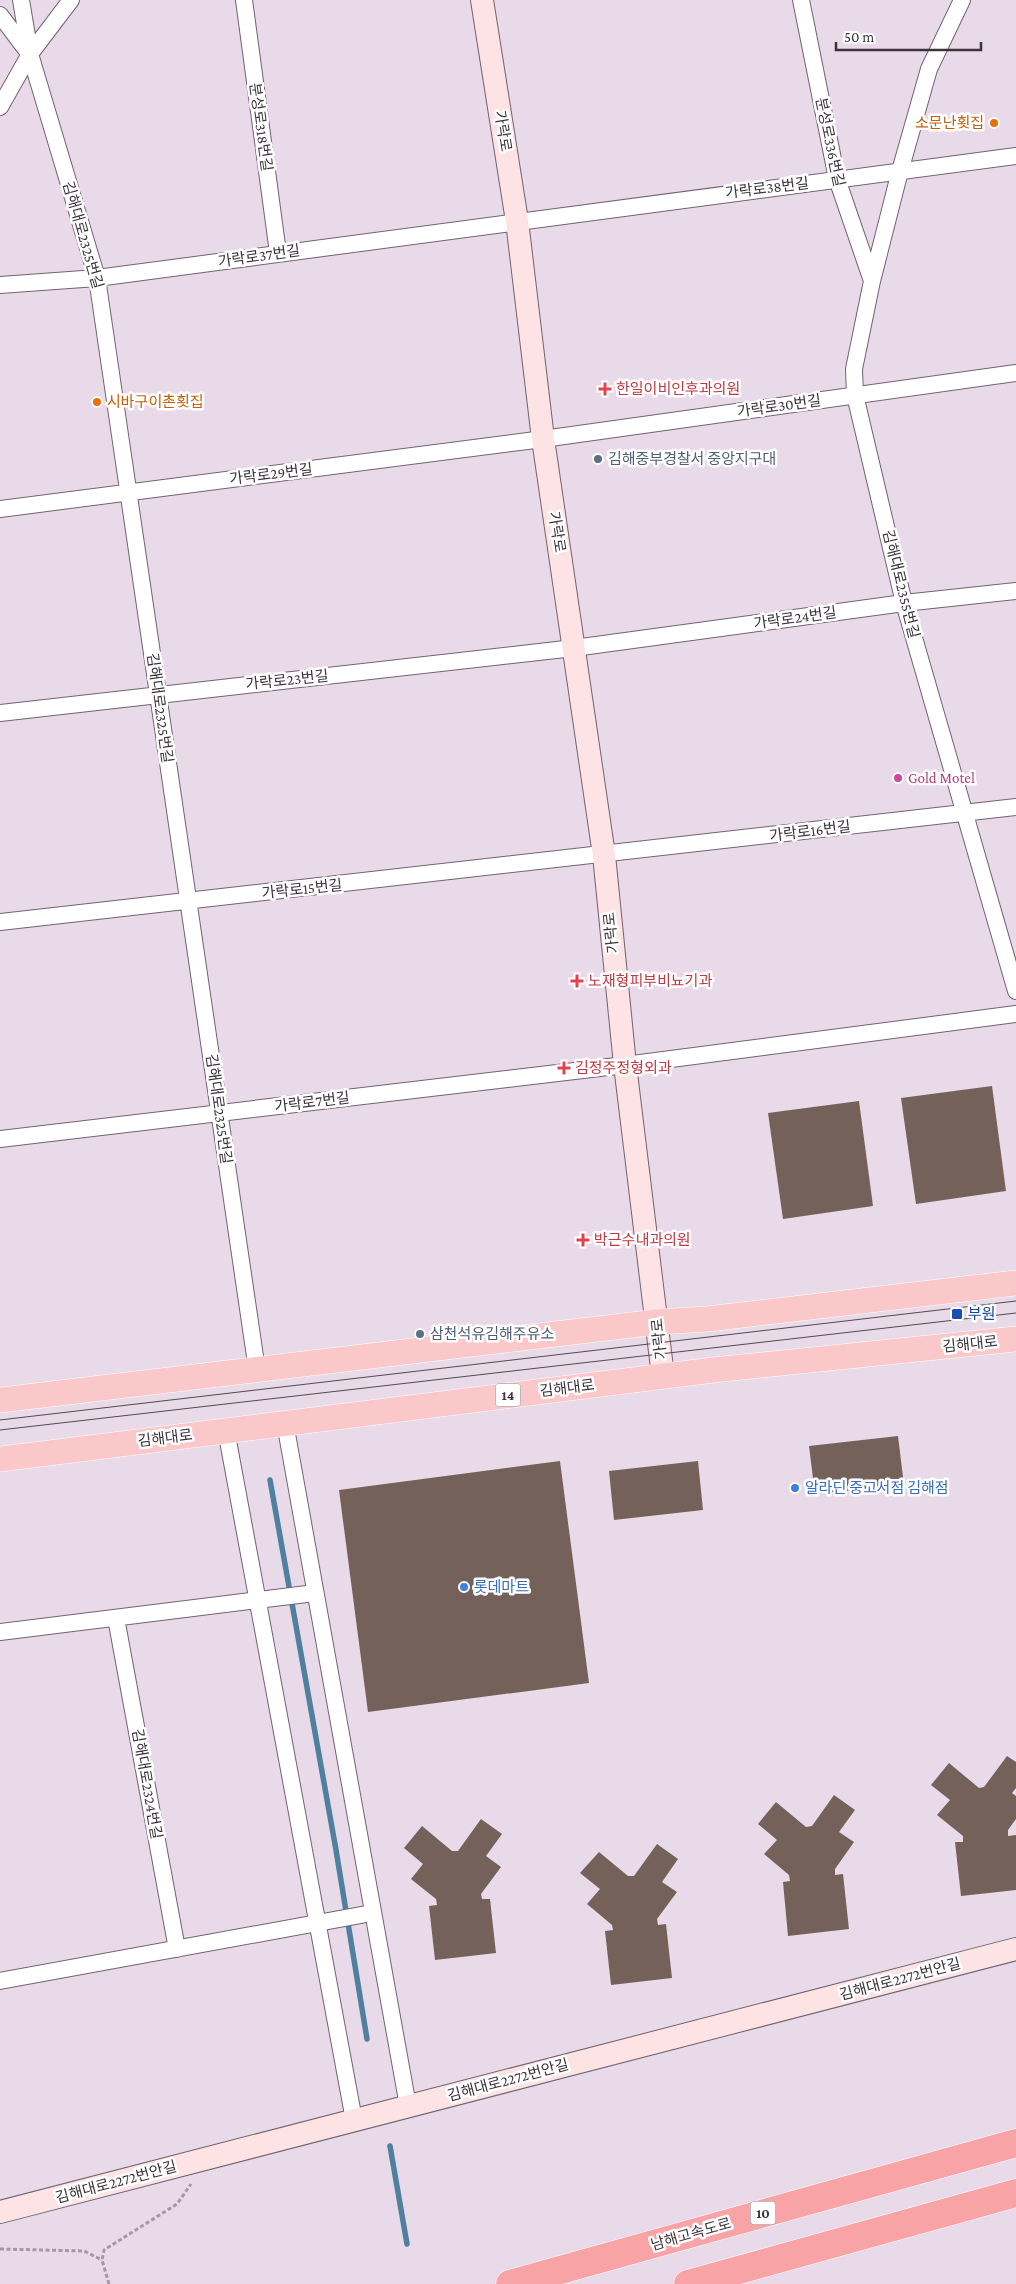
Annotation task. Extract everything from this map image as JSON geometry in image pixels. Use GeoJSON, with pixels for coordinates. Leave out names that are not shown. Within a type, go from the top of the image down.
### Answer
{"type":"FeatureCollection","features":[{"type":"Feature","properties":{"kind":"highway","name":"남해고속도로"},"geometry":{"type":"LineString","coordinates":[[510,2284],[1016,2143]]}},
{"type":"Feature","properties":{"kind":"highway"},"geometry":{"type":"LineString","coordinates":[[688,2284],[1016,2193]]}},
{"type":"Feature","properties":{"kind":"main road"},"geometry":{"type":"LineString","coordinates":[[0,1400],[657,1322],[708,1319],[1016,1283]]}},
{"type":"Feature","properties":{"kind":"main road","name":"김해대로"},"geometry":{"type":"LineString","coordinates":[[0,1459],[663,1376],[1016,1339]]}},
{"type":"Feature","properties":{"kind":"street"},"geometry":{"type":"LineString","coordinates":[[21,0],[30,54]]}},
{"type":"Feature","properties":{"kind":"street"},"geometry":{"type":"LineString","coordinates":[[0,106],[30,54],[71,0]]}},
{"type":"Feature","properties":{"kind":"street","name":"분성로318번길"},"geometry":{"type":"LineString","coordinates":[[244,0],[278,253]]}},
{"type":"Feature","properties":{"kind":"street","name":"가락로"},"geometry":{"type":"LineString","coordinates":[[482,0],[517,221],[542,439],[604,856],[625,1065],[663,1376]]}},
{"type":"Feature","properties":{"kind":"street","name":"분성로336번길"},"geometry":{"type":"LineString","coordinates":[[801,0],[836,179],[872,282]]}},
{"type":"Feature","properties":{"kind":"street","name":"김해대로2355번길"},"geometry":{"type":"LineString","coordinates":[[962,0],[929,69],[900,171],[872,282],[854,369],[855,395],[904,603],[1016,991]]}},
{"type":"Feature","properties":{"kind":"street"},"geometry":{"type":"LineString","coordinates":[[0,15],[30,54]]}},
{"type":"Feature","properties":{"kind":"street","name":"김해대로2325번길"},"geometry":{"type":"LineString","coordinates":[[30,54],[97,278],[257,1370]]}},
{"type":"Feature","properties":{"kind":"street","name":"가락로38번길"},"geometry":{"type":"LineString","coordinates":[[517,221],[1016,156]]}},
{"type":"Feature","properties":{"kind":"street","name":"가락로37번길"},"geometry":{"type":"LineString","coordinates":[[0,285],[97,278],[517,221]]}},
{"type":"Feature","properties":{"kind":"street","name":"가락로30번길"},"geometry":{"type":"LineString","coordinates":[[542,439],[1016,373]]}},
{"type":"Feature","properties":{"kind":"street","name":"가락로29번길"},"geometry":{"type":"LineString","coordinates":[[0,508],[542,439]]}},
{"type":"Feature","properties":{"kind":"street","name":"가락로24번길"},"geometry":{"type":"LineString","coordinates":[[574,648],[904,603],[1016,591]]}},
{"type":"Feature","properties":{"kind":"street","name":"가락로23번길"},"geometry":{"type":"LineString","coordinates":[[0,713],[574,648]]}},
{"type":"Feature","properties":{"kind":"street","name":"가락로16번길"},"geometry":{"type":"LineString","coordinates":[[604,856],[1016,807]]}},
{"type":"Feature","properties":{"kind":"street","name":"가락로15번길"},"geometry":{"type":"LineString","coordinates":[[0,922],[604,856]]}},
{"type":"Feature","properties":{"kind":"street"},"geometry":{"type":"LineString","coordinates":[[625,1065],[1016,1014]]}},
{"type":"Feature","properties":{"kind":"street","name":"가락로7번길"},"geometry":{"type":"LineString","coordinates":[[0,1139],[625,1065]]}},
{"type":"Feature","properties":{"kind":"street"},"geometry":{"type":"LineString","coordinates":[[286,1423],[308,1594],[372,1913],[408,2106]]}},
{"type":"Feature","properties":{"kind":"street"},"geometry":{"type":"LineString","coordinates":[[226,1430],[354,2120]]}},
{"type":"Feature","properties":{"kind":"street"},"geometry":{"type":"LineString","coordinates":[[0,1632],[308,1594]]}},
{"type":"Feature","properties":{"kind":"street","name":"김해대로2324번길"},"geometry":{"type":"LineString","coordinates":[[116,1618],[177,1949]]}},
{"type":"Feature","properties":{"kind":"street"},"geometry":{"type":"LineString","coordinates":[[0,1981],[372,1913]]}},
{"type":"Feature","properties":{"kind":"street","name":"김해대로2272번안길"},"geometry":{"type":"LineString","coordinates":[[0,2212],[1016,1948]]}},
{"type":"Feature","properties":{"kind":"path"},"geometry":{"type":"LineString","coordinates":[[109,2284],[102,2260],[104,2250],[177,2204],[211,2157]]}},
{"type":"Feature","properties":{"kind":"path"},"geometry":{"type":"LineString","coordinates":[[0,2249],[84,2251],[102,2260]]}},
{"type":"Feature","properties":{"kind":"building"},"geometry":{"type":"Polygon","coordinates":[[[992,1086],[1006,1191],[916,1204],[901,1098],[992,1086]]]}},
{"type":"Feature","properties":{"kind":"building"},"geometry":{"type":"Polygon","coordinates":[[[859,1101],[873,1206],[783,1219],[768,1113],[859,1101]]]}},
{"type":"Feature","properties":{"kind":"building"},"geometry":{"type":"Polygon","coordinates":[[[898,1436],[904,1485],[815,1494],[809,1446],[898,1436]]]}},
{"type":"Feature","properties":{"kind":"building","name":"롯데마트"},"geometry":{"type":"Polygon","coordinates":[[[560,1461],[589,1683],[368,1712],[339,1490],[560,1461]]]}},
{"type":"Feature","properties":{"kind":"building"},"geometry":{"type":"Polygon","coordinates":[[[698,1461],[703,1510],[614,1520],[609,1471],[698,1461]]]}},
{"type":"Feature","properties":{"kind":"building"},"geometry":{"type":"Polygon","coordinates":[[[1007,1756],[1016,1762],[1016,1788],[1012,1793],[1016,1796],[1016,1819],[1008,1830],[1008,1836],[1016,1835],[1016,1890],[961,1896],[955,1842],[963,1842],[963,1836],[937,1815],[950,1800],[931,1785],[949,1763],[979,1788],[984,1787],[1007,1756]]]}},
{"type":"Feature","properties":{"kind":"building"},"geometry":{"type":"Polygon","coordinates":[[[834,1795],[855,1810],[839,1832],[854,1842],[835,1869],[835,1875],[843,1874],[849,1929],[788,1936],[783,1882],[790,1881],[789,1875],[764,1854],[777,1840],[758,1824],[776,1802],[806,1827],[812,1826],[834,1795]]]}},
{"type":"Feature","properties":{"kind":"building"},"geometry":{"type":"Polygon","coordinates":[[[481,1819],[502,1834],[486,1856],[501,1867],[481,1894],[482,1899],[490,1899],[496,1953],[435,1960],[429,1906],[437,1905],[436,1899],[411,1879],[423,1864],[404,1848],[422,1826],[452,1851],[458,1851],[481,1819]]]}},
{"type":"Feature","properties":{"kind":"building"},"geometry":{"type":"Polygon","coordinates":[[[657,1844],[678,1859],[662,1882],[677,1892],[657,1919],[658,1925],[666,1924],[672,1978],[611,1985],[605,1931],[613,1930],[612,1925],[587,1904],[600,1889],[580,1873],[599,1852],[628,1876],[634,1876],[657,1844]]]}},
{"type":"Feature","properties":{"kind":"waterway"},"geometry":{"type":"LineString","coordinates":[[270,1480],[336,1850],[367,2039]]}},
{"type":"Feature","properties":{"kind":"waterway"},"geometry":{"type":"LineString","coordinates":[[390,2146],[407,2244]]}},
{"type":"Feature","properties":{"kind":"tram line"},"geometry":{"type":"LineString","coordinates":[[0,1420],[1016,1301]]}},
{"type":"Feature","properties":{"kind":"tram line"},"geometry":{"type":"LineString","coordinates":[[0,1430],[1016,1313]]}},
{"type":"Feature","properties":{"kind":"place","name":"소문난횟집"},"geometry":{"type":"Point","coordinates":[994,123]}},
{"type":"Feature","properties":{"kind":"place","name":"한일이비인후과의원"},"geometry":{"type":"Point","coordinates":[605,389]}},
{"type":"Feature","properties":{"kind":"place","name":"시바구이촌횟집"},"geometry":{"type":"Point","coordinates":[97,402]}},
{"type":"Feature","properties":{"kind":"place","name":"김해중부경찰서 중앙지구대"},"geometry":{"type":"Point","coordinates":[598,459]}},
{"type":"Feature","properties":{"kind":"place","name":"Gold Motel"},"geometry":{"type":"Point","coordinates":[898,778]}},
{"type":"Feature","properties":{"kind":"place","name":"노재형피부비뇨기과"},"geometry":{"type":"Point","coordinates":[577,981]}},
{"type":"Feature","properties":{"kind":"place","name":"김정주정형외과"},"geometry":{"type":"Point","coordinates":[564,1068]}},
{"type":"Feature","properties":{"kind":"place","name":"박근수내과의원"},"geometry":{"type":"Point","coordinates":[583,1240]}},
{"type":"Feature","properties":{"kind":"place","name":"부원"},"geometry":{"type":"Point","coordinates":[957,1314]}},
{"type":"Feature","properties":{"kind":"place","name":"삼천석유김해주유소"},"geometry":{"type":"Point","coordinates":[420,1334]}},
{"type":"Feature","properties":{"kind":"place","name":"알라딘 중고서점 김해점"},"geometry":{"type":"Point","coordinates":[795,1488]}},
{"type":"Feature","properties":{"kind":"place","name":"롯데마트"},"geometry":{"type":"Point","coordinates":[464,1587]}}]}
